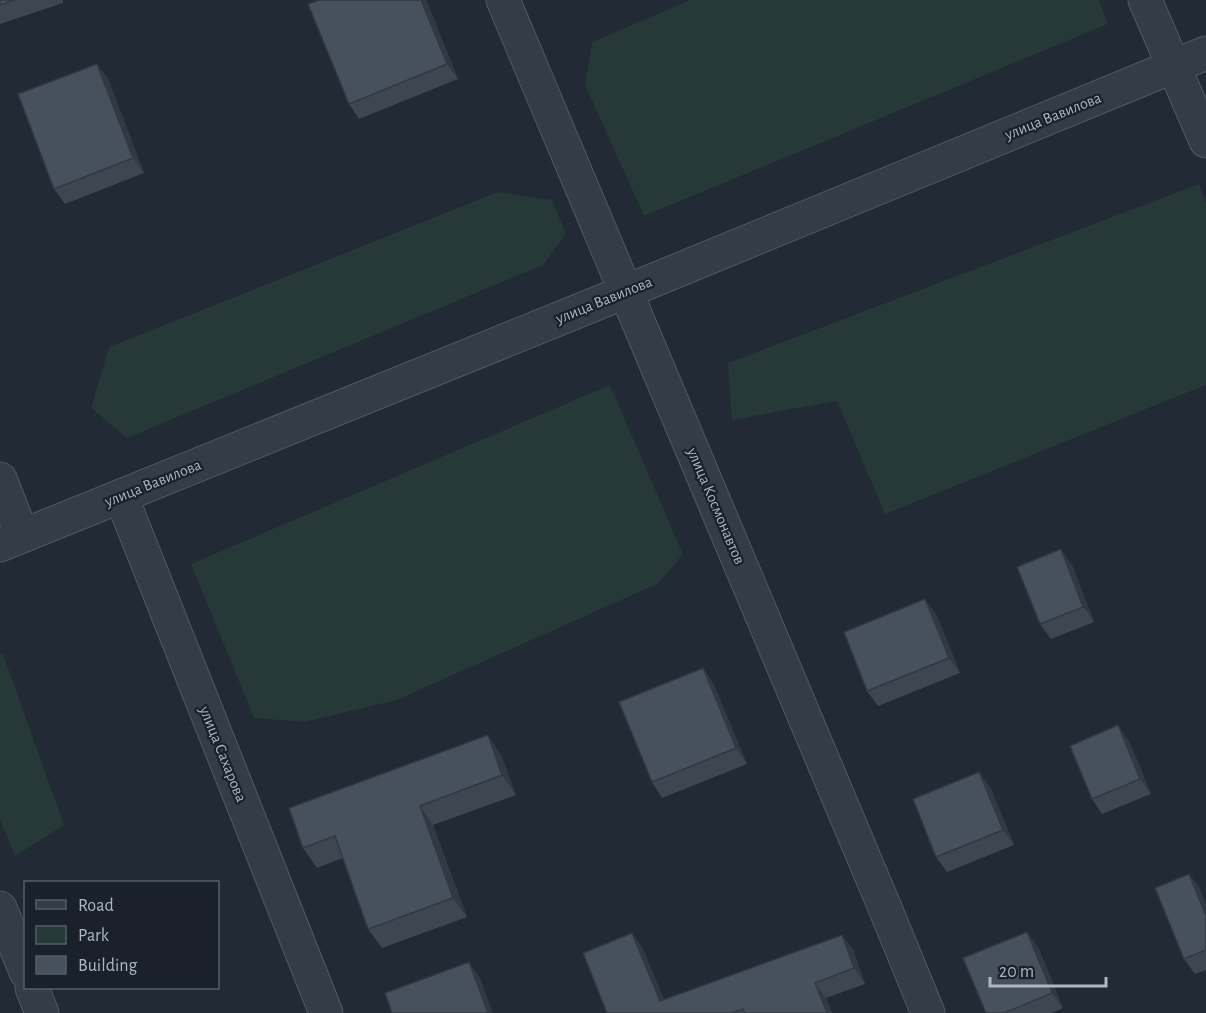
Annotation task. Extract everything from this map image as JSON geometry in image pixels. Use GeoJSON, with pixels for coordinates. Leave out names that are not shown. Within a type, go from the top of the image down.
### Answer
{"type":"FeatureCollection","features":[{"type":"Feature","properties":{"kind":"street","name":"улица Космонавтов"},"geometry":{"type":"LineString","coordinates":[[503,0],[928,1013]]}},
{"type":"Feature","properties":{"kind":"street"},"geometry":{"type":"LineString","coordinates":[[1145,0],[1206,141]]}},
{"type":"Feature","properties":{"kind":"street","name":"улица Вавилова"},"geometry":{"type":"LineString","coordinates":[[11,540],[625,292],[1206,53]]}},
{"type":"Feature","properties":{"kind":"street"},"geometry":{"type":"LineString","coordinates":[[0,479],[11,540]]}},
{"type":"Feature","properties":{"kind":"street","name":"улица Сахарова"},"geometry":{"type":"LineString","coordinates":[[121,496],[326,1013]]}},
{"type":"Feature","properties":{"kind":"street"},"geometry":{"type":"LineString","coordinates":[[0,908],[24,967]]}},
{"type":"Feature","properties":{"kind":"street"},"geometry":{"type":"LineString","coordinates":[[33,989],[42,1013]]}},
{"type":"Feature","properties":{"kind":"green space"},"geometry":{"type":"Polygon","coordinates":[[[690,0],[1099,0],[1108,24],[644,216],[585,85],[592,42],[690,0]]]}},
{"type":"Feature","properties":{"kind":"green space"},"geometry":{"type":"Polygon","coordinates":[[[1199,184],[1206,203],[1206,385],[885,514],[837,401],[732,420],[728,363],[1199,184]]]}},
{"type":"Feature","properties":{"kind":"green space"},"geometry":{"type":"Polygon","coordinates":[[[498,192],[552,200],[566,234],[543,265],[127,438],[91,408],[109,347],[498,192]]]}},
{"type":"Feature","properties":{"kind":"green space"},"geometry":{"type":"Polygon","coordinates":[[[610,385],[683,554],[659,583],[397,700],[304,722],[254,718],[191,564],[610,385]]]}},
{"type":"Feature","properties":{"kind":"green space"},"geometry":{"type":"Polygon","coordinates":[[[3,654],[64,825],[15,856],[0,820],[0,655],[3,654]]]}},
{"type":"Feature","properties":{"kind":"building"},"geometry":{"type":"Polygon","coordinates":[[[0,0],[14,0],[0,5],[0,0]]]}},
{"type":"Feature","properties":{"kind":"building"},"geometry":{"type":"Polygon","coordinates":[[[319,0],[421,0],[447,64],[349,104],[308,4],[319,0]]]}},
{"type":"Feature","properties":{"kind":"building"},"geometry":{"type":"Polygon","coordinates":[[[97,64],[133,158],[54,189],[18,94],[97,64]]]}},
{"type":"Feature","properties":{"kind":"building"},"geometry":{"type":"Polygon","coordinates":[[[1061,549],[1083,607],[1040,624],[1017,567],[1061,549]]]}},
{"type":"Feature","properties":{"kind":"building"},"geometry":{"type":"Polygon","coordinates":[[[925,599],[949,658],[867,691],[844,632],[925,599]]]}},
{"type":"Feature","properties":{"kind":"building"},"geometry":{"type":"Polygon","coordinates":[[[703,668],[736,748],[652,782],[619,702],[703,668]]]}},
{"type":"Feature","properties":{"kind":"building"},"geometry":{"type":"Polygon","coordinates":[[[1118,725],[1140,779],[1092,799],[1070,746],[1118,725]]]}},
{"type":"Feature","properties":{"kind":"building"},"geometry":{"type":"Polygon","coordinates":[[[488,735],[502,775],[420,806],[453,898],[368,929],[335,836],[303,848],[289,808],[488,735]]]}},
{"type":"Feature","properties":{"kind":"building"},"geometry":{"type":"Polygon","coordinates":[[[979,772],[1003,830],[936,857],[913,799],[979,772]]]}},
{"type":"Feature","properties":{"kind":"building"},"geometry":{"type":"Polygon","coordinates":[[[1189,874],[1206,916],[1206,950],[1184,959],[1155,888],[1189,874]]]}},
{"type":"Feature","properties":{"kind":"building"},"geometry":{"type":"Polygon","coordinates":[[[1027,932],[1052,993],[1004,1013],[986,1013],[963,958],[1027,932]]]}},
{"type":"Feature","properties":{"kind":"building"},"geometry":{"type":"Polygon","coordinates":[[[632,933],[660,1001],[842,935],[854,968],[815,983],[827,1013],[745,1013],[743,1009],[732,1013],[607,1013],[583,953],[632,933]]]}},
{"type":"Feature","properties":{"kind":"building"},"geometry":{"type":"Polygon","coordinates":[[[469,962],[488,1013],[392,1013],[385,993],[469,962]]]}}]}
